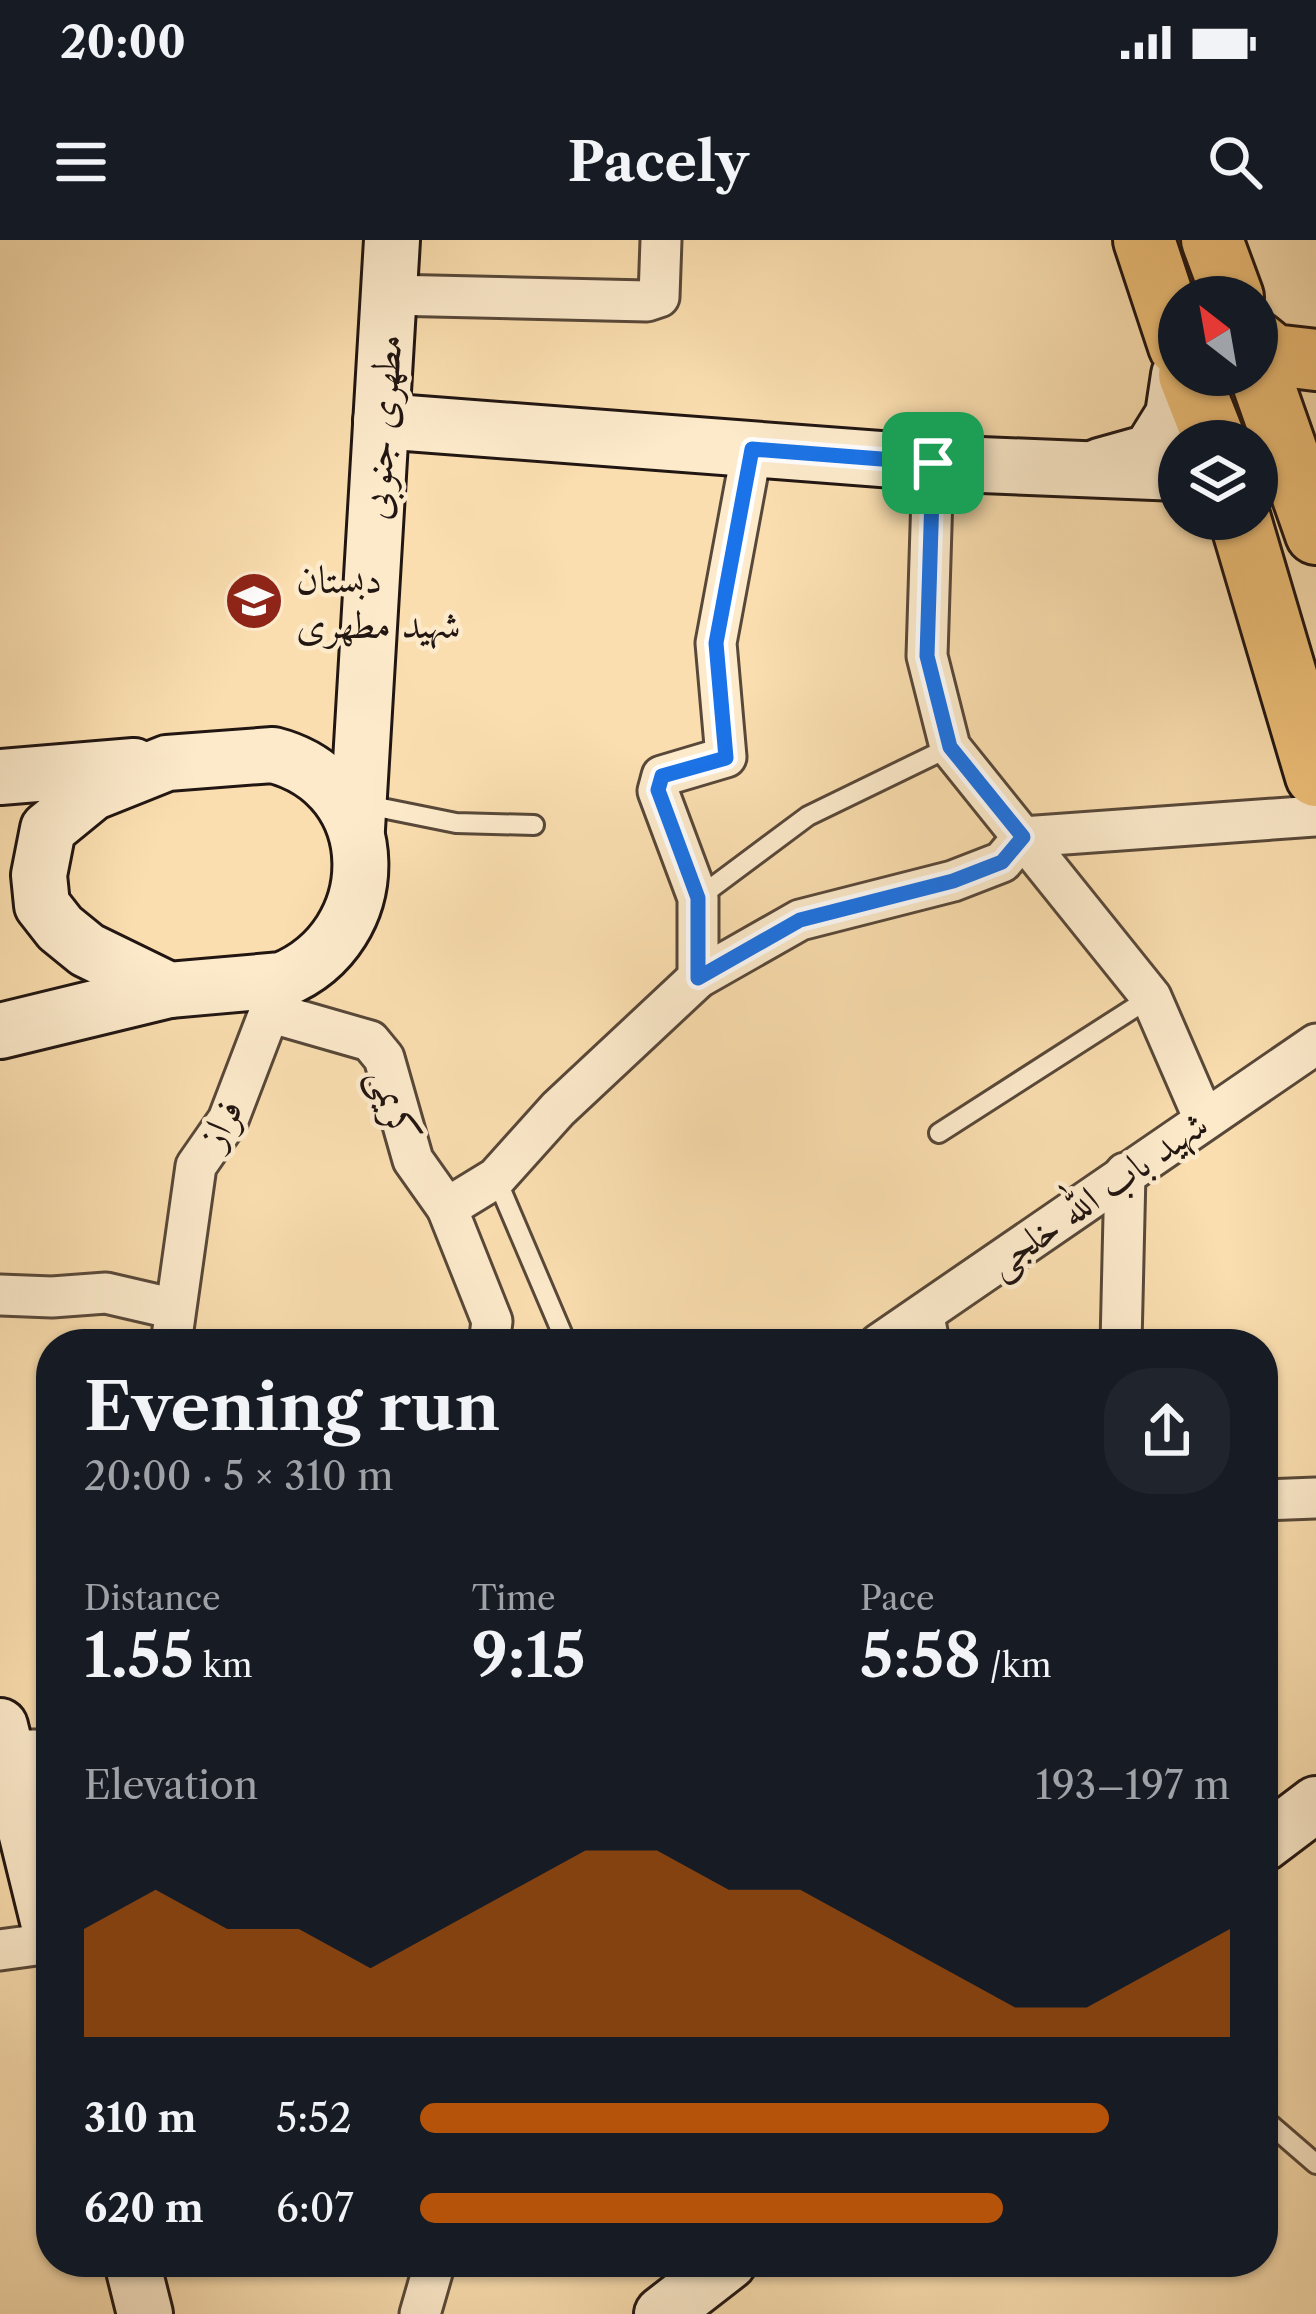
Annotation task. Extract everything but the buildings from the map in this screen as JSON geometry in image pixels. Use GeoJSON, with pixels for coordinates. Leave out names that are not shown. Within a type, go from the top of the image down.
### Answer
{"type":"FeatureCollection","features":[{"type":"Feature","properties":{"kind":"main road","name":"مطهری جنوبی"},"geometry":{"type":"LineString","coordinates":[[357,816],[392,240]]}},
{"type":"Feature","properties":{"kind":"main road"},"geometry":{"type":"LineString","coordinates":[[1144,240],[1158,282]]}},
{"type":"Feature","properties":{"kind":"main road"},"geometry":{"type":"LineString","coordinates":[[1212,240],[1225,276]]}},
{"type":"Feature","properties":{"kind":"main road"},"geometry":{"type":"LineString","coordinates":[[1278,356],[1316,361]]}},
{"type":"Feature","properties":{"kind":"main road"},"geometry":{"type":"LineString","coordinates":[[1091,469],[1150,452],[1173,415],[1176,396]]}},
{"type":"Feature","properties":{"kind":"main road"},"geometry":{"type":"LineString","coordinates":[[1271,396],[1293,443],[1316,534]]}},
{"type":"Feature","properties":{"kind":"main road"},"geometry":{"type":"LineString","coordinates":[[381,421],[933,463],[1158,472]]}},
{"type":"Feature","properties":{"kind":"main road"},"geometry":{"type":"LineString","coordinates":[[1245,540],[1316,776]]}},
{"type":"Feature","properties":{"kind":"main road"},"geometry":{"type":"LineString","coordinates":[[1261,600],[1260,560],[1275,547],[1295,542],[1316,554]]}},
{"type":"Feature","properties":{"kind":"main road"},"geometry":{"type":"LineString","coordinates":[[0,777],[273,755],[293,760],[328,782],[357,816],[360,864],[357,894],[336,944],[276,996],[169,990],[0,1031]]}},
{"type":"Feature","properties":{"kind":"main road"},"geometry":{"type":"LineString","coordinates":[[166,764],[92,793],[48,829],[38,875],[42,905],[60,928],[87,950],[169,990]]}},
{"type":"Feature","properties":{"kind":"main road"},"geometry":{"type":"LineString","coordinates":[[19,1742],[36,1843]]}},
{"type":"Feature","properties":{"kind":"main road"},"geometry":{"type":"LineString","coordinates":[[1278,1833],[1316,1804]]}},
{"type":"Feature","properties":{"kind":"main road"},"geometry":{"type":"LineString","coordinates":[[136,2277],[145,2314]]}},
{"type":"Feature","properties":{"kind":"main road"},"geometry":{"type":"LineString","coordinates":[[662,2314],[710,2277]]}},
{"type":"Feature","properties":{"kind":"street"},"geometry":{"type":"LineString","coordinates":[[389,296],[647,301],[659,297],[662,286],[661,240]]}},
{"type":"Feature","properties":{"kind":"street"},"geometry":{"type":"LineString","coordinates":[[698,978],[698,898],[658,790],[662,776],[726,758],[716,643],[752,449]]}},
{"type":"Feature","properties":{"kind":"street"},"geometry":{"type":"LineString","coordinates":[[933,463],[927,656],[950,747],[1151,997],[1204,1119]]}},
{"type":"Feature","properties":{"kind":"street"},"geometry":{"type":"LineString","coordinates":[[491,1329],[492,1321],[447,1208],[496,1178],[558,1109],[698,978],[800,920],[953,881],[1002,862],[1023,837],[1316,816]]}},
{"type":"Feature","properties":{"kind":"street","name":"کریمی"},"geometry":{"type":"LineString","coordinates":[[276,996],[370,1041],[384,1058],[413,1160],[447,1208]]}},
{"type":"Feature","properties":{"kind":"street","name":"فراز"},"geometry":{"type":"LineString","coordinates":[[173,1326],[196,1166],[228,1120],[276,996]]}},
{"type":"Feature","properties":{"kind":"street","name":"شهید باب الله خلجی"},"geometry":{"type":"LineString","coordinates":[[937,1325],[1125,1173],[1316,1044]]}},
{"type":"Feature","properties":{"kind":"street"},"geometry":{"type":"LineString","coordinates":[[1121,1329],[1125,1173]]}},
{"type":"Feature","properties":{"kind":"street"},"geometry":{"type":"LineString","coordinates":[[0,1294],[106,1293],[173,1326]]}},
{"type":"Feature","properties":{"kind":"street"},"geometry":{"type":"LineString","coordinates":[[1278,1500],[1316,1498]]}},
{"type":"Feature","properties":{"kind":"street"},"geometry":{"type":"LineString","coordinates":[[0,1949],[36,1945]]}},
{"type":"Feature","properties":{"kind":"street"},"geometry":{"type":"LineString","coordinates":[[421,2314],[431,2277]]}},
{"type":"Feature","properties":{"kind":"lane"},"geometry":{"type":"LineString","coordinates":[[698,898],[808,816],[950,747]]}},
{"type":"Feature","properties":{"kind":"lane"},"geometry":{"type":"LineString","coordinates":[[357,816],[534,825]]}},
{"type":"Feature","properties":{"kind":"lane"},"geometry":{"type":"LineString","coordinates":[[939,1133],[1151,997]]}},
{"type":"Feature","properties":{"kind":"lane"},"geometry":{"type":"LineString","coordinates":[[496,1178],[560,1329]]}},
{"type":"Feature","properties":{"kind":"lane"},"geometry":{"type":"LineString","coordinates":[[1278,2130],[1316,2164]]}},
{"type":"Feature","properties":{"kind":"place","name":"دبستان شهید مطهری"},"geometry":{"type":"Point","coordinates":[254,601]}},
{"type":"Feature","properties":{"kind":"route"},"geometry":{"type":"LineString","coordinates":[[752,449],[933,463],[927,656],[950,747],[1023,837],[1002,862],[953,881],[800,920],[698,978],[698,898],[658,790],[662,776],[726,758],[716,643],[752,449]]}}]}
